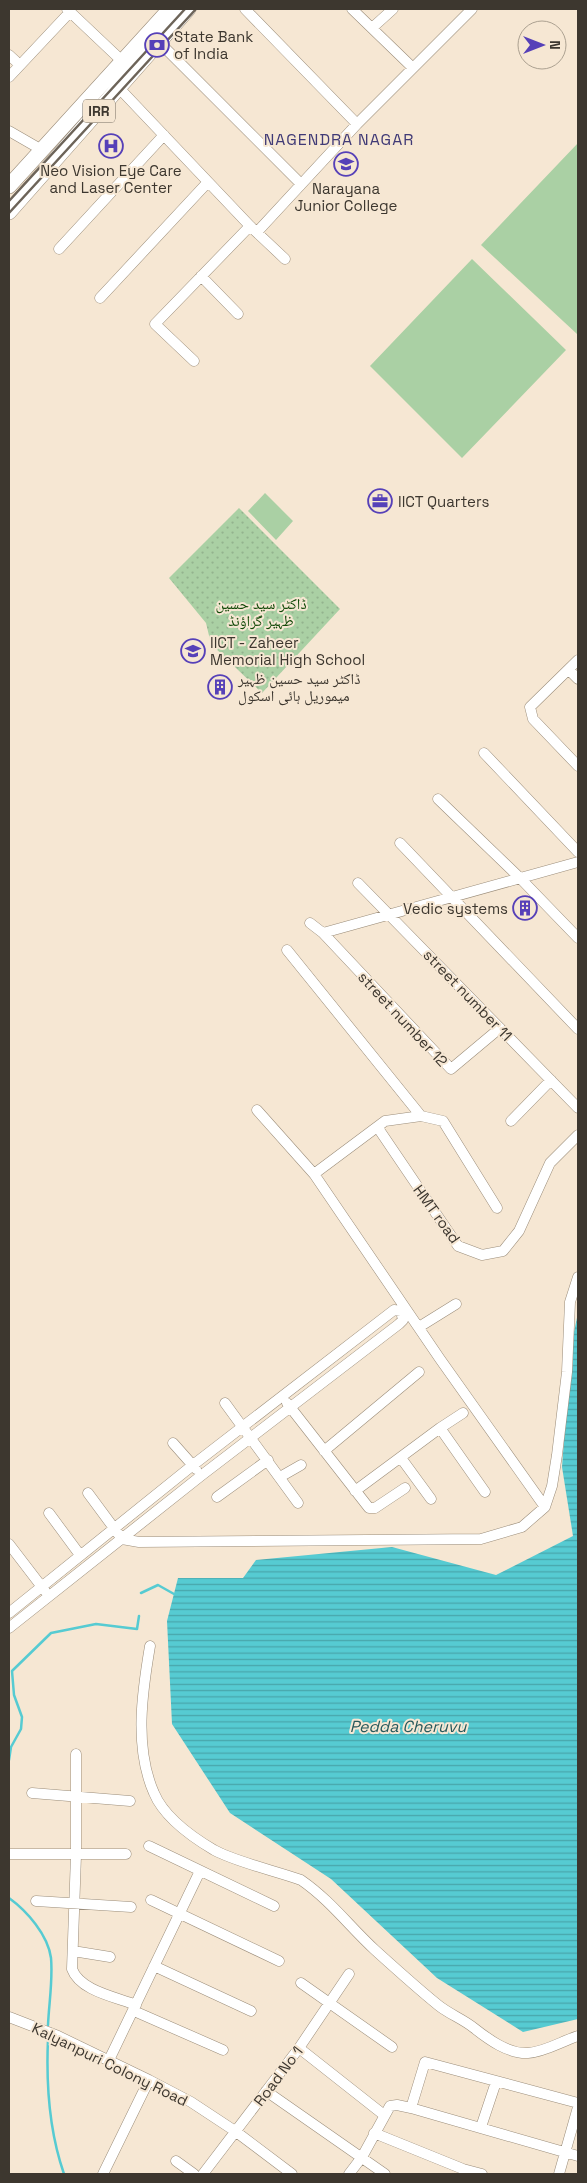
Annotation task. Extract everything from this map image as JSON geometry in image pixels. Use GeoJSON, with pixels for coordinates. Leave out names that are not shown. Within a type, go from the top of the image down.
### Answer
{"type":"FeatureCollection","features":[{"type":"Feature","properties":{"kind":"main road","name":"IRR"},"geometry":{"type":"LineString","coordinates":[[9,186],[170,9]]}},
{"type":"Feature","properties":{"kind":"main road","name":"IRR"},"geometry":{"type":"LineString","coordinates":[[9,212],[188,9]]}},
{"type":"Feature","properties":{"kind":"main road"},"geometry":{"type":"LineString","coordinates":[[98,87],[115,93]]}},
{"type":"Feature","properties":{"kind":"street"},"geometry":{"type":"LineString","coordinates":[[245,9],[357,124]]}},
{"type":"Feature","properties":{"kind":"street"},"geometry":{"type":"LineString","coordinates":[[352,9],[413,68]]}},
{"type":"Feature","properties":{"kind":"street"},"geometry":{"type":"LineString","coordinates":[[372,28],[393,9]]}},
{"type":"Feature","properties":{"kind":"street"},"geometry":{"type":"LineString","coordinates":[[194,361],[155,324],[201,276],[301,184],[357,124],[472,9]]}},
{"type":"Feature","properties":{"kind":"street"},"geometry":{"type":"LineString","coordinates":[[9,78],[68,10],[122,61]]}},
{"type":"Feature","properties":{"kind":"street"},"geometry":{"type":"LineString","coordinates":[[158,41],[301,184]]}},
{"type":"Feature","properties":{"kind":"street"},"geometry":{"type":"LineString","coordinates":[[9,55],[20,65]]}},
{"type":"Feature","properties":{"kind":"street"},"geometry":{"type":"LineString","coordinates":[[115,93],[164,135],[285,259]]}},
{"type":"Feature","properties":{"kind":"street"},"geometry":{"type":"LineString","coordinates":[[9,131],[42,150]]}},
{"type":"Feature","properties":{"kind":"street"},"geometry":{"type":"LineString","coordinates":[[59,249],[164,135]]}},
{"type":"Feature","properties":{"kind":"street"},"geometry":{"type":"LineString","coordinates":[[100,298],[208,182]]}},
{"type":"Feature","properties":{"kind":"street"},"geometry":{"type":"LineString","coordinates":[[201,276],[238,314]]}},
{"type":"Feature","properties":{"kind":"street"},"geometry":{"type":"LineString","coordinates":[[578,660],[530,707],[533,719],[578,766]]}},
{"type":"Feature","properties":{"kind":"street"},"geometry":{"type":"LineString","coordinates":[[569,670],[578,679]]}},
{"type":"Feature","properties":{"kind":"street"},"geometry":{"type":"LineString","coordinates":[[484,753],[578,852]]}},
{"type":"Feature","properties":{"kind":"street"},"geometry":{"type":"LineString","coordinates":[[438,799],[520,878],[578,938]]}},
{"type":"Feature","properties":{"kind":"street"},"geometry":{"type":"LineString","coordinates":[[400,843],[454,897],[578,1029]]}},
{"type":"Feature","properties":{"kind":"street"},"geometry":{"type":"LineString","coordinates":[[323,933],[578,862]]}},
{"type":"Feature","properties":{"kind":"street","name":"street number 11"},"geometry":{"type":"LineString","coordinates":[[358,883],[578,1108]]}},
{"type":"Feature","properties":{"kind":"street","name":"street number 12"},"geometry":{"type":"LineString","coordinates":[[310,923],[323,933],[451,1069],[500,1028]]}},
{"type":"Feature","properties":{"kind":"street"},"geometry":{"type":"LineString","coordinates":[[287,950],[422,1116]]}},
{"type":"Feature","properties":{"kind":"street"},"geometry":{"type":"LineString","coordinates":[[511,1121],[551,1080]]}},
{"type":"Feature","properties":{"kind":"street"},"geometry":{"type":"LineString","coordinates":[[257,1110],[314,1174],[545,1507]]}},
{"type":"Feature","properties":{"kind":"street"},"geometry":{"type":"LineString","coordinates":[[314,1174],[385,1121],[422,1116],[443,1121],[497,1208]]}},
{"type":"Feature","properties":{"kind":"street","name":"HMT road"},"geometry":{"type":"LineString","coordinates":[[378,1128],[458,1246],[482,1255],[503,1251],[519,1231],[550,1163],[578,1135]]}},
{"type":"Feature","properties":{"kind":"street"},"geometry":{"type":"LineString","coordinates":[[88,1493],[122,1539],[164,1543],[337,1539],[482,1539],[522,1527],[545,1507],[552,1486],[567,1372],[570,1302],[578,1277]]}},
{"type":"Feature","properties":{"kind":"street"},"geometry":{"type":"LineString","coordinates":[[419,1327],[456,1304]]}},
{"type":"Feature","properties":{"kind":"street"},"geometry":{"type":"LineString","coordinates":[[9,1614],[41,1586],[242,1426],[394,1310],[401,1311],[403,1320],[366,1350],[202,1475],[9,1628]]}},
{"type":"Feature","properties":{"kind":"street"},"geometry":{"type":"LineString","coordinates":[[357,1338],[366,1350]]}},
{"type":"Feature","properties":{"kind":"street"},"geometry":{"type":"LineString","coordinates":[[324,1451],[419,1372]]}},
{"type":"Feature","properties":{"kind":"street"},"geometry":{"type":"LineString","coordinates":[[282,1397],[372,1509],[405,1488]]}},
{"type":"Feature","properties":{"kind":"street"},"geometry":{"type":"LineString","coordinates":[[225,1402],[298,1503]]}},
{"type":"Feature","properties":{"kind":"street"},"geometry":{"type":"LineString","coordinates":[[356,1491],[462,1413]]}},
{"type":"Feature","properties":{"kind":"street"},"geometry":{"type":"LineString","coordinates":[[440,1428],[485,1492]]}},
{"type":"Feature","properties":{"kind":"street"},"geometry":{"type":"LineString","coordinates":[[173,1443],[202,1475]]}},
{"type":"Feature","properties":{"kind":"street"},"geometry":{"type":"LineString","coordinates":[[401,1458],[431,1500]]}},
{"type":"Feature","properties":{"kind":"street"},"geometry":{"type":"LineString","coordinates":[[217,1497],[268,1460]]}},
{"type":"Feature","properties":{"kind":"street"},"geometry":{"type":"LineString","coordinates":[[280,1477],[302,1464]]}},
{"type":"Feature","properties":{"kind":"street"},"geometry":{"type":"LineString","coordinates":[[49,1513],[80,1555]]}},
{"type":"Feature","properties":{"kind":"street"},"geometry":{"type":"LineString","coordinates":[[9,1544],[49,1595]]}},
{"type":"Feature","properties":{"kind":"street"},"geometry":{"type":"LineString","coordinates":[[150,1646],[141,1715],[144,1753],[154,1794],[168,1814],[192,1835],[216,1851],[301,1880],[313,1888],[333,1905],[374,1948],[440,2007],[473,2027],[484,2037],[515,2052],[528,2053],[578,2036]]}},
{"type":"Feature","properties":{"kind":"street"},"geometry":{"type":"LineString","coordinates":[[76,1754],[76,1855],[72,1969],[76,1978],[89,1987],[222,2050]]}},
{"type":"Feature","properties":{"kind":"street"},"geometry":{"type":"LineString","coordinates":[[32,1793],[130,1801]]}},
{"type":"Feature","properties":{"kind":"street"},"geometry":{"type":"LineString","coordinates":[[149,1846],[274,1906]]}},
{"type":"Feature","properties":{"kind":"street"},"geometry":{"type":"LineString","coordinates":[[10,1854],[126,1854]]}},
{"type":"Feature","properties":{"kind":"street"},"geometry":{"type":"LineString","coordinates":[[109,2060],[200,1871]]}},
{"type":"Feature","properties":{"kind":"street"},"geometry":{"type":"LineString","coordinates":[[151,1900],[279,1961]]}},
{"type":"Feature","properties":{"kind":"street"},"geometry":{"type":"LineString","coordinates":[[36,1901],[74,1905],[132,1907]]}},
{"type":"Feature","properties":{"kind":"street"},"geometry":{"type":"LineString","coordinates":[[73,1951],[110,1957]]}},
{"type":"Feature","properties":{"kind":"street"},"geometry":{"type":"LineString","coordinates":[[154,1966],[251,2012]]}},
{"type":"Feature","properties":{"kind":"street","name":"Road No 1"},"geometry":{"type":"LineString","coordinates":[[203,2174],[299,2048],[330,2005],[349,1974]]}},
{"type":"Feature","properties":{"kind":"street"},"geometry":{"type":"LineString","coordinates":[[301,1983],[330,2005],[392,2046]]}},
{"type":"Feature","properties":{"kind":"street","name":"Kalyanpuri Colony Road"},"geometry":{"type":"LineString","coordinates":[[9,2017],[58,2036],[191,2102],[235,2131],[292,2174]]}},
{"type":"Feature","properties":{"kind":"street"},"geometry":{"type":"LineString","coordinates":[[299,2048],[384,2115]]}},
{"type":"Feature","properties":{"kind":"street"},"geometry":{"type":"LineString","coordinates":[[411,2108],[425,2062],[578,2103]]}},
{"type":"Feature","properties":{"kind":"street"},"geometry":{"type":"LineString","coordinates":[[103,2174],[150,2080]]}},
{"type":"Feature","properties":{"kind":"street"},"geometry":{"type":"LineString","coordinates":[[481,2127],[496,2082]]}},
{"type":"Feature","properties":{"kind":"street"},"geometry":{"type":"LineString","coordinates":[[266,2091],[385,2174]]}},
{"type":"Feature","properties":{"kind":"street"},"geometry":{"type":"LineString","coordinates":[[349,2174],[362,2157],[390,2106],[397,2104],[578,2156]]}},
{"type":"Feature","properties":{"kind":"street"},"geometry":{"type":"LineString","coordinates":[[559,2174],[578,2108]]}},
{"type":"Feature","properties":{"kind":"street"},"geometry":{"type":"LineString","coordinates":[[374,2133],[463,2169],[482,2174]]}},
{"type":"Feature","properties":{"kind":"street"},"geometry":{"type":"LineString","coordinates":[[176,2161],[194,2174]]}},
{"type":"Feature","properties":{"kind":"green space"},"geometry":{"type":"Polygon","coordinates":[[[578,143],[578,332],[577,334],[481,245],[578,143]]]}},
{"type":"Feature","properties":{"kind":"green space"},"geometry":{"type":"Polygon","coordinates":[[[472,259],[566,350],[462,458],[370,366],[472,259]]]}},
{"type":"Feature","properties":{"kind":"green space"},"geometry":{"type":"Polygon","coordinates":[[[265,493],[293,521],[276,540],[248,511],[265,493]]]}},
{"type":"Feature","properties":{"kind":"green space","name":"ڈاکٹر سید حسین ظہیر گراؤنڈ"},"geometry":{"type":"Polygon","coordinates":[[[239,508],[340,609],[262,693],[211,644],[206,623],[169,578],[239,508]]]}},
{"type":"Feature","properties":{"kind":"water","name":"Pedda Cheruvu"},"geometry":{"type":"Polygon","coordinates":[[[578,1313],[578,2019],[523,2032],[437,1978],[331,1879],[230,1813],[172,1724],[167,1621],[178,1578],[243,1578],[256,1560],[392,1547],[496,1575],[573,1536],[562,1467],[571,1346],[578,1313]]]}},
{"type":"Feature","properties":{"kind":"waterway"},"geometry":{"type":"LineString","coordinates":[[141,1593],[158,1585],[174,1594]]}},
{"type":"Feature","properties":{"kind":"waterway"},"geometry":{"type":"LineString","coordinates":[[9,1760],[11,1747],[21,1729],[22,1717],[14,1695],[12,1671],[51,1633],[96,1624],[137,1629],[139,1616]]}},
{"type":"Feature","properties":{"kind":"waterway"},"geometry":{"type":"LineString","coordinates":[[9,1898],[36,1924],[49,1949],[52,1975],[48,2025]]}},
{"type":"Feature","properties":{"kind":"waterway"},"geometry":{"type":"LineString","coordinates":[[48,2039],[48,2073],[52,2124],[64,2174]]}},
{"type":"Feature","properties":{"kind":"railway"},"geometry":{"type":"LineString","coordinates":[[9,201],[185,9]]}},
{"type":"Feature","properties":{"kind":"railway"},"geometry":{"type":"LineString","coordinates":[[9,213],[196,9]]}},
{"type":"Feature","properties":{"kind":"place","name":"State Bank of India"},"geometry":{"type":"Point","coordinates":[157,45]}},
{"type":"Feature","properties":{"kind":"place","name":"Neo Vision Eye Care and Laser Center"},"geometry":{"type":"Point","coordinates":[111,146]}},
{"type":"Feature","properties":{"kind":"place","name":"Narayana Junior College"},"geometry":{"type":"Point","coordinates":[346,164]}},
{"type":"Feature","properties":{"kind":"place","name":"IICT Quarters"},"geometry":{"type":"Point","coordinates":[380,501]}},
{"type":"Feature","properties":{"kind":"place","name":"IICT - Zaheer Memorial High School"},"geometry":{"type":"Point","coordinates":[193,651]}},
{"type":"Feature","properties":{"kind":"place","name":"ڈاکٹر سید حسین ظہیر میموریل ہائی اسکول"},"geometry":{"type":"Point","coordinates":[220,687]}},
{"type":"Feature","properties":{"kind":"place","name":"Vedic systems"},"geometry":{"type":"Point","coordinates":[525,908]}},
{"type":"Feature","properties":{"kind":"district","name":"NAGENDRA NAGAR"},"geometry":{"type":"Point","coordinates":[339,139]}}]}
